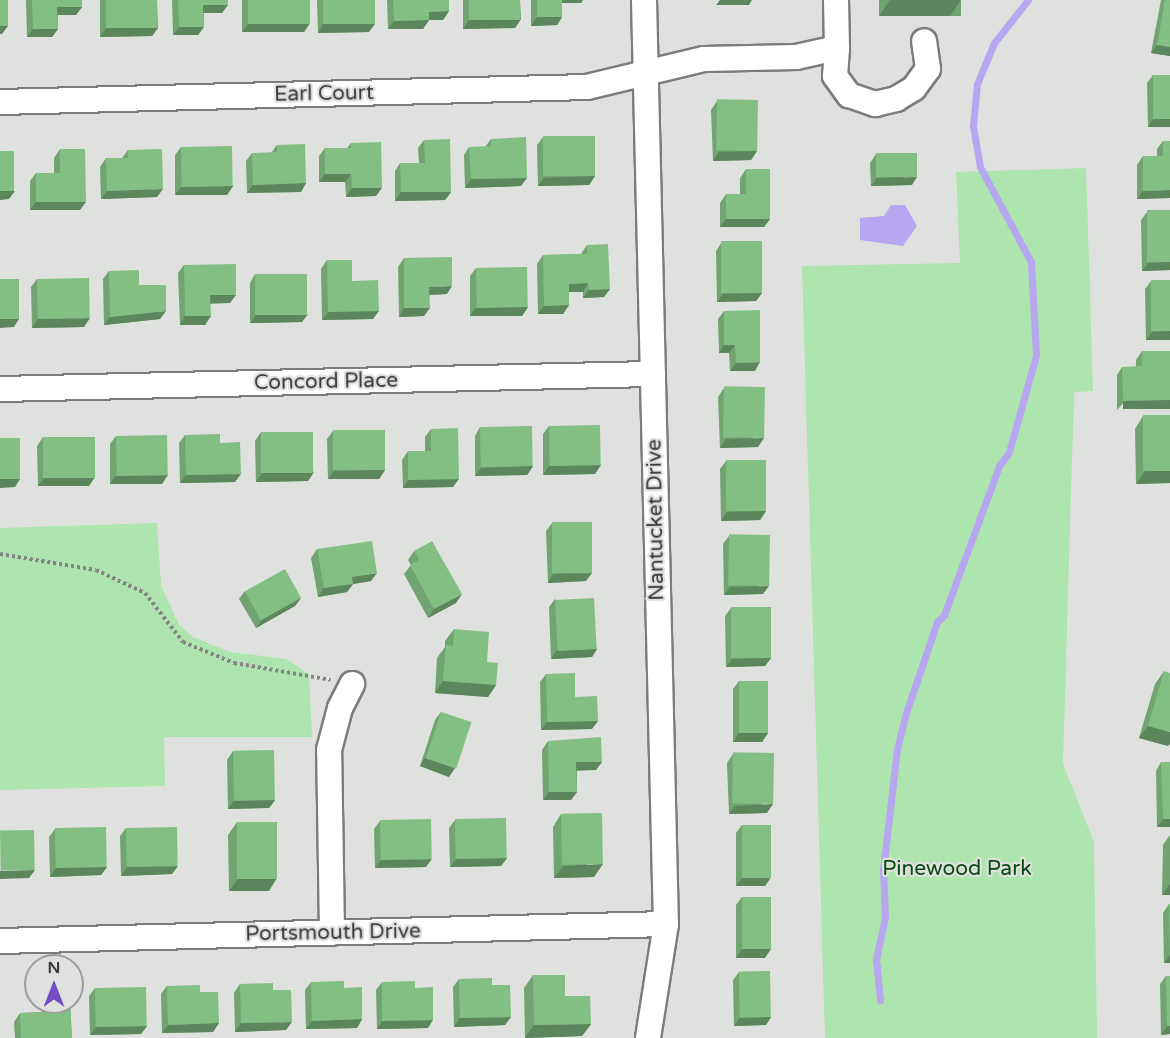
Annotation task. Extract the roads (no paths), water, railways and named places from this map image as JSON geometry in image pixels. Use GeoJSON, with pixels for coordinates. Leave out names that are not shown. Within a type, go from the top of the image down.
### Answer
{"type":"FeatureCollection","features":[{"type":"Feature","properties":{"kind":"street","name":"Nantucket Drive"},"geometry":{"type":"LineString","coordinates":[[644,0],[666,924],[648,1038]]}},
{"type":"Feature","properties":{"kind":"street"},"geometry":{"type":"LineString","coordinates":[[836,0],[835,76],[849,95],[875,104],[896,99],[914,88],[928,69],[924,41]]}},
{"type":"Feature","properties":{"kind":"street","name":"Earl Court"},"geometry":{"type":"LineString","coordinates":[[0,102],[587,87],[704,59],[796,57],[837,48]]}},
{"type":"Feature","properties":{"kind":"street","name":"Concord Place"},"geometry":{"type":"LineString","coordinates":[[0,389],[653,374]]}},
{"type":"Feature","properties":{"kind":"street"},"geometry":{"type":"LineString","coordinates":[[332,933],[329,750],[340,708],[352,684]]}},
{"type":"Feature","properties":{"kind":"street","name":"Portsmouth Drive"},"geometry":{"type":"LineString","coordinates":[[0,940],[666,924]]}},
{"type":"Feature","properties":{"kind":"waterway"},"geometry":{"type":"LineString","coordinates":[[880,1000],[876,959],[885,917],[883,870],[897,749],[906,713],[937,622],[944,615],[999,466],[1009,452],[1036,355],[1031,262],[980,167],[973,126],[977,84],[994,43],[1028,0]]}},
{"type":"Feature","properties":{"kind":"park label","name":"Pinewood Park"},"geometry":{"type":"Point","coordinates":[957,869]}}]}
